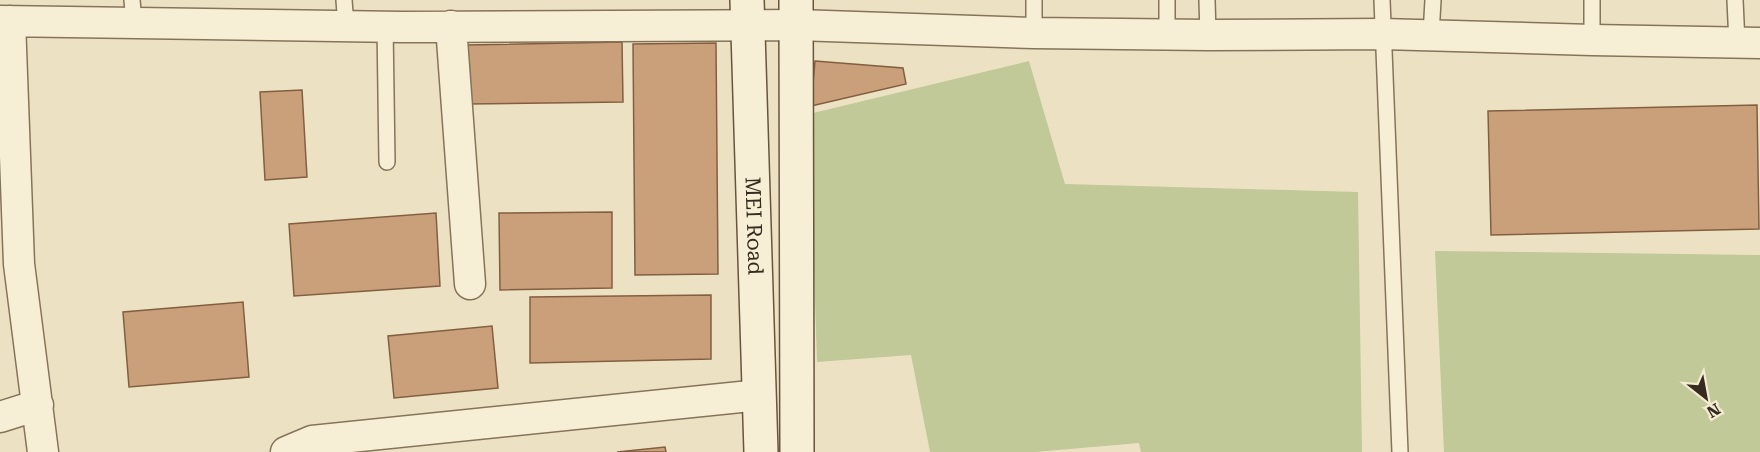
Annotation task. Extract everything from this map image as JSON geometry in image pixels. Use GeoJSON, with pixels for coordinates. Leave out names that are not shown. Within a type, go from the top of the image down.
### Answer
{"type":"FeatureCollection","features":[{"type":"Feature","properties":{"kind":"street"},"geometry":{"type":"LineString","coordinates":[[43,452],[19,264],[5,21],[133,11],[345,13],[451,26],[747,12],[796,12],[1034,33],[1382,34],[1749,43]]}},
{"type":"Feature","properties":{"kind":"street","name":"MEI Road"},"geometry":{"type":"LineString","coordinates":[[747,12],[761,452]]}},
{"type":"Feature","properties":{"kind":"street","name":"MEI Road"},"geometry":{"type":"LineString","coordinates":[[796,12],[797,452]]}},
{"type":"Feature","properties":{"kind":"street"},"geometry":{"type":"LineString","coordinates":[[451,26],[470,284]]}},
{"type":"Feature","properties":{"kind":"street"},"geometry":{"type":"LineString","coordinates":[[286,452],[312,441],[760,395]]}},
{"type":"Feature","properties":{"kind":"street"},"geometry":{"type":"LineString","coordinates":[[0,417],[38,405]]}},
{"type":"Feature","properties":{"kind":"lane"},"geometry":{"type":"LineString","coordinates":[[1034,0],[1034,33]]}},
{"type":"Feature","properties":{"kind":"lane"},"geometry":{"type":"LineString","coordinates":[[1167,0],[1167,35]]}},
{"type":"Feature","properties":{"kind":"lane"},"geometry":{"type":"LineString","coordinates":[[1207,0],[1208,35]]}},
{"type":"Feature","properties":{"kind":"lane"},"geometry":{"type":"LineString","coordinates":[[1382,0],[1400,452]]}},
{"type":"Feature","properties":{"kind":"lane"},"geometry":{"type":"LineString","coordinates":[[1431,35],[1433,0]]}},
{"type":"Feature","properties":{"kind":"lane"},"geometry":{"type":"LineString","coordinates":[[1592,0],[1592,40]]}},
{"type":"Feature","properties":{"kind":"lane"},"geometry":{"type":"LineString","coordinates":[[1736,0],[1749,43]]}},
{"type":"Feature","properties":{"kind":"lane"},"geometry":{"type":"LineString","coordinates":[[387,162],[396,18]]}},
{"type":"Feature","properties":{"kind":"green space"},"geometry":{"type":"Polygon","coordinates":[[[1029,61],[1065,184],[1358,192],[1362,452],[1141,452],[1139,443],[1035,452],[930,452],[911,355],[817,362],[809,114],[1029,61]]]}},
{"type":"Feature","properties":{"kind":"green space"},"geometry":{"type":"Polygon","coordinates":[[[1435,251],[1760,255],[1760,452],[1444,452],[1435,251]]]}},
{"type":"Feature","properties":{"kind":"building"},"geometry":{"type":"Polygon","coordinates":[[[622,42],[623,102],[468,104],[467,45],[622,42]]]}},
{"type":"Feature","properties":{"kind":"building"},"geometry":{"type":"Polygon","coordinates":[[[716,43],[718,274],[635,275],[633,44],[716,43]]]}},
{"type":"Feature","properties":{"kind":"building"},"geometry":{"type":"Polygon","coordinates":[[[815,61],[903,68],[906,84],[811,106],[815,61]]]}},
{"type":"Feature","properties":{"kind":"building"},"geometry":{"type":"Polygon","coordinates":[[[302,90],[307,177],[265,180],[260,92],[302,90]]]}},
{"type":"Feature","properties":{"kind":"building"},"geometry":{"type":"Polygon","coordinates":[[[1757,105],[1759,229],[1491,235],[1488,111],[1757,105]]]}},
{"type":"Feature","properties":{"kind":"building"},"geometry":{"type":"Polygon","coordinates":[[[612,212],[612,288],[500,290],[499,213],[612,212]]]}},
{"type":"Feature","properties":{"kind":"building"},"geometry":{"type":"Polygon","coordinates":[[[436,213],[440,286],[294,296],[289,224],[436,213]]]}},
{"type":"Feature","properties":{"kind":"building"},"geometry":{"type":"Polygon","coordinates":[[[711,295],[711,359],[530,363],[530,297],[711,295]]]}},
{"type":"Feature","properties":{"kind":"building"},"geometry":{"type":"Polygon","coordinates":[[[243,302],[249,377],[129,387],[123,312],[243,302]]]}},
{"type":"Feature","properties":{"kind":"building"},"geometry":{"type":"Polygon","coordinates":[[[492,326],[498,388],[394,398],[388,336],[492,326]]]}},
{"type":"Feature","properties":{"kind":"building"},"geometry":{"type":"Polygon","coordinates":[[[665,447],[666,452],[617,452],[665,447]]]}}]}
